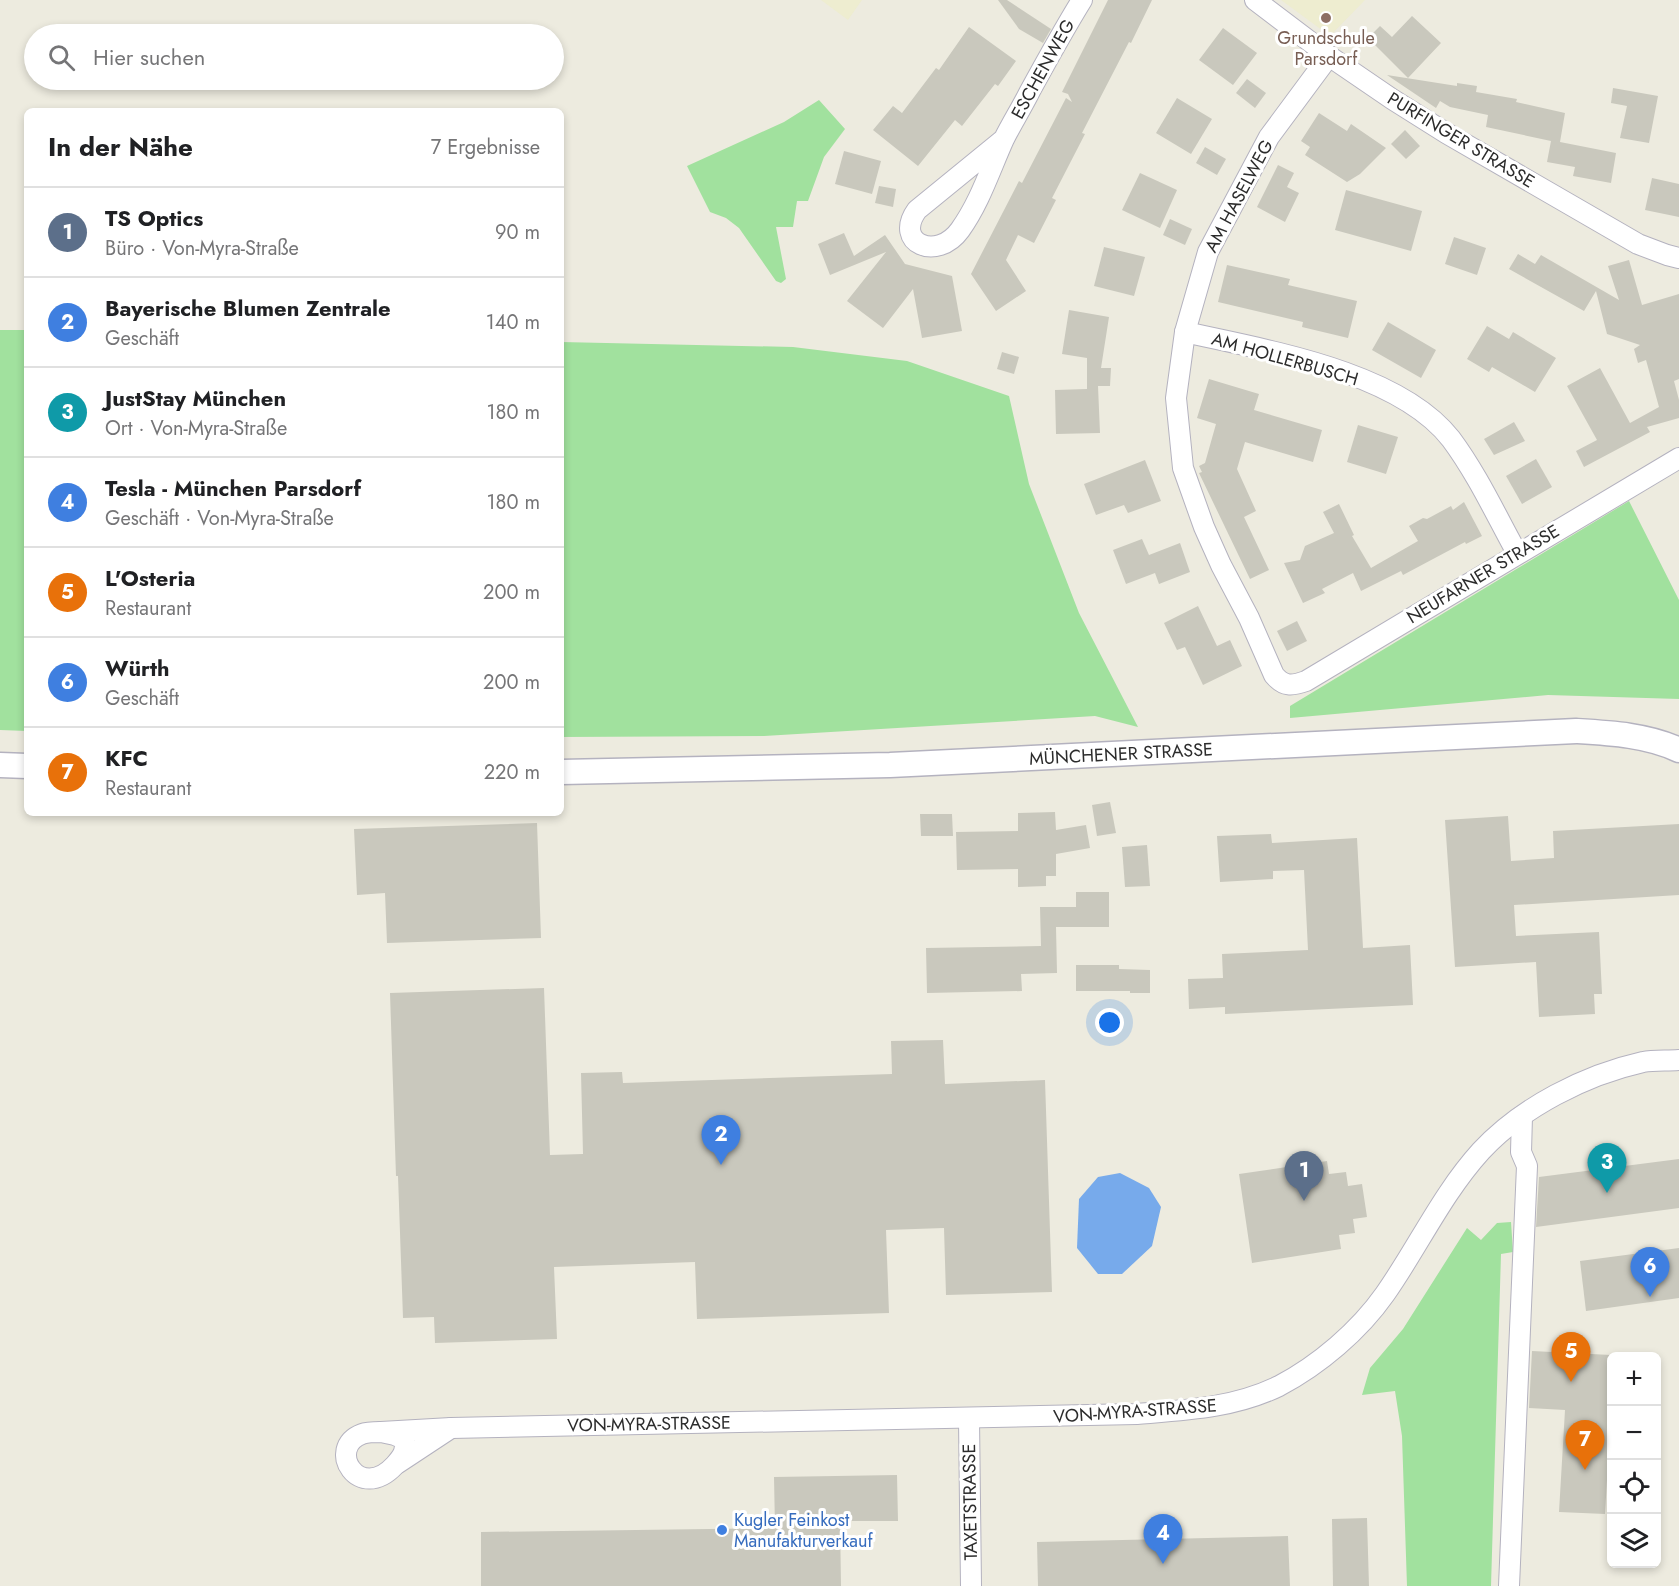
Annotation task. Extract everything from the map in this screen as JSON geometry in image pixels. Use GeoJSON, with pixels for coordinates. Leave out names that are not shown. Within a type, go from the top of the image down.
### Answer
{"type":"FeatureCollection","features":[{"type":"Feature","properties":{"kind":"street","name":"ESCHENWEG"},"geometry":{"type":"LineString","coordinates":[[1005,139],[917,210],[911,218],[910,228],[915,240],[923,246],[934,247],[944,244],[959,232],[984,190],[1005,139],[1082,0]]}},
{"type":"Feature","properties":{"kind":"street","name":"PURFINGER STRASSE"},"geometry":{"type":"LineString","coordinates":[[1255,0],[1329,56],[1446,133],[1638,244],[1679,258]]}},
{"type":"Feature","properties":{"kind":"street","name":"AM HASELWEG"},"geometry":{"type":"LineString","coordinates":[[1287,685],[1280,682],[1274,675],[1249,618],[1204,528],[1183,468],[1176,398],[1185,332],[1208,252],[1269,137],[1329,56]]}},
{"type":"Feature","properties":{"kind":"street","name":"AM HOLLERBUSCH"},"geometry":{"type":"LineString","coordinates":[[1185,332],[1321,365],[1377,386],[1408,403],[1434,422],[1450,438],[1470,468],[1517,553]]}},
{"type":"Feature","properties":{"kind":"street","name":"NEUFARNER STRASSE"},"geometry":{"type":"LineString","coordinates":[[1287,685],[1294,686],[1305,681],[1679,458]]}},
{"type":"Feature","properties":{"kind":"street","name":"MÜNCHENER STRASSE"},"geometry":{"type":"LineString","coordinates":[[564,772],[890,765],[1567,732],[1608,733],[1647,740],[1679,750]]}},
{"type":"Feature","properties":{"kind":"street"},"geometry":{"type":"LineString","coordinates":[[0,765],[24,766]]}},
{"type":"Feature","properties":{"kind":"street","name":"VON-MYRA-STRASSE"},"geometry":{"type":"LineString","coordinates":[[451,1428],[381,1476],[373,1479],[364,1479],[356,1475],[350,1469],[347,1461],[346,1452],[355,1438],[363,1434],[381,1432],[451,1428],[1137,1414],[1207,1409],[1245,1399],[1279,1386],[1323,1356],[1367,1316],[1384,1296],[1463,1174],[1482,1150],[1522,1116],[1554,1096],[1593,1078],[1644,1062],[1679,1059]]}},
{"type":"Feature","properties":{"kind":"street"},"geometry":{"type":"LineString","coordinates":[[1509,1586],[1527,1166],[1521,1152],[1522,1116]]}},
{"type":"Feature","properties":{"kind":"street","name":"TAXETSTRASSE"},"geometry":{"type":"LineString","coordinates":[[969,1419],[971,1586]]}},
{"type":"Feature","properties":{"kind":"street"},"geometry":{"type":"LineString","coordinates":[[381,1432],[395,1434],[404,1439],[406,1447],[394,1467]]}},
{"type":"Feature","properties":{"kind":"shaded area"},"geometry":{"type":"Polygon","coordinates":[[[821,0],[862,0],[848,20],[821,0]]]}},
{"type":"Feature","properties":{"kind":"shaded area","name":"Grundschule Parsdorf"},"geometry":{"type":"Polygon","coordinates":[[[1281,0],[1365,0],[1330,36],[1281,0]]]}},
{"type":"Feature","properties":{"kind":"green space"},"geometry":{"type":"Polygon","coordinates":[[[819,100],[845,129],[824,157],[808,201],[797,201],[793,227],[776,227],[786,279],[781,283],[776,281],[739,228],[726,218],[710,212],[687,166],[784,122],[819,100]]]}},
{"type":"Feature","properties":{"kind":"green space"},"geometry":{"type":"Polygon","coordinates":[[[0,330],[24,330],[24,731],[0,730],[0,330]]]}},
{"type":"Feature","properties":{"kind":"green space"},"geometry":{"type":"Polygon","coordinates":[[[564,342],[793,347],[907,361],[1009,396],[1029,484],[1079,613],[1138,727],[1095,716],[764,736],[564,737],[564,342]]]}},
{"type":"Feature","properties":{"kind":"green space"},"geometry":{"type":"Polygon","coordinates":[[[1629,501],[1679,600],[1679,699],[1548,695],[1290,718],[1290,706],[1629,501]]]}},
{"type":"Feature","properties":{"kind":"green space"},"geometry":{"type":"Polygon","coordinates":[[[1511,1222],[1513,1252],[1501,1254],[1491,1586],[1407,1586],[1402,1436],[1395,1391],[1362,1395],[1370,1368],[1403,1329],[1467,1228],[1481,1240],[1497,1223],[1511,1222]]]}},
{"type":"Feature","properties":{"kind":"water"},"geometry":{"type":"Polygon","coordinates":[[[1120,1173],[1149,1188],[1161,1207],[1152,1246],[1122,1274],[1098,1274],[1077,1248],[1079,1199],[1098,1177],[1120,1173]]]}},
{"type":"Feature","properties":{"kind":"building"},"geometry":{"type":"Polygon","coordinates":[[[998,0],[1007,0],[1051,29],[1043,43],[1019,29],[998,0]]]}},
{"type":"Feature","properties":{"kind":"building"},"geometry":{"type":"Polygon","coordinates":[[[1108,0],[1152,0],[1082,133],[1085,134],[1052,198],[1056,200],[1034,243],[1018,235],[1006,260],[1026,291],[996,311],[971,274],[1019,181],[1022,183],[1066,98],[1072,102],[1068,94],[1062,92],[1108,0]]]}},
{"type":"Feature","properties":{"kind":"building"},"geometry":{"type":"Polygon","coordinates":[[[1412,16],[1441,43],[1408,78],[1368,38],[1380,26],[1392,37],[1412,16]]]}},
{"type":"Feature","properties":{"kind":"building"},"geometry":{"type":"Polygon","coordinates":[[[969,27],[1016,61],[998,86],[995,84],[962,126],[955,120],[918,166],[873,130],[893,106],[902,113],[936,68],[939,70],[969,27]]]}},
{"type":"Feature","properties":{"kind":"building"},"geometry":{"type":"Polygon","coordinates":[[[1223,28],[1257,53],[1233,85],[1199,60],[1223,28]]]}},
{"type":"Feature","properties":{"kind":"building"},"geometry":{"type":"Polygon","coordinates":[[[1387,75],[1457,86],[1457,83],[1477,86],[1476,92],[1517,99],[1516,102],[1565,113],[1560,142],[1616,153],[1611,183],[1573,176],[1575,167],[1547,162],[1551,141],[1486,127],[1488,115],[1450,107],[1440,101],[1436,108],[1387,75]]]}},
{"type":"Feature","properties":{"kind":"building"},"geometry":{"type":"Polygon","coordinates":[[[1247,79],[1266,93],[1255,108],[1236,93],[1247,79]]]}},
{"type":"Feature","properties":{"kind":"building"},"geometry":{"type":"Polygon","coordinates":[[[1613,88],[1658,96],[1649,143],[1620,138],[1627,106],[1611,103],[1613,88]]]}},
{"type":"Feature","properties":{"kind":"building"},"geometry":{"type":"Polygon","coordinates":[[[1177,98],[1212,119],[1191,154],[1156,133],[1177,98]]]}},
{"type":"Feature","properties":{"kind":"building"},"geometry":{"type":"Polygon","coordinates":[[[1319,113],[1347,131],[1351,124],[1386,148],[1360,174],[1347,182],[1305,155],[1310,147],[1301,141],[1319,113]]]}},
{"type":"Feature","properties":{"kind":"building"},"geometry":{"type":"Polygon","coordinates":[[[1405,130],[1420,146],[1406,159],[1391,144],[1405,130]]]}},
{"type":"Feature","properties":{"kind":"building"},"geometry":{"type":"Polygon","coordinates":[[[1205,147],[1226,159],[1217,175],[1196,163],[1205,147]]]}},
{"type":"Feature","properties":{"kind":"building"},"geometry":{"type":"Polygon","coordinates":[[[844,151],[881,161],[872,194],[835,184],[844,151]]]}},
{"type":"Feature","properties":{"kind":"building"},"geometry":{"type":"Polygon","coordinates":[[[1278,165],[1294,173],[1287,187],[1299,193],[1285,222],[1257,207],[1278,165]]]}},
{"type":"Feature","properties":{"kind":"building"},"geometry":{"type":"Polygon","coordinates":[[[1140,173],[1177,190],[1160,228],[1122,210],[1140,173]]]}},
{"type":"Feature","properties":{"kind":"building"},"geometry":{"type":"Polygon","coordinates":[[[1652,178],[1679,184],[1679,217],[1645,210],[1652,178]]]}},
{"type":"Feature","properties":{"kind":"building"},"geometry":{"type":"Polygon","coordinates":[[[879,186],[896,189],[893,207],[875,203],[879,186]]]}},
{"type":"Feature","properties":{"kind":"building"},"geometry":{"type":"Polygon","coordinates":[[[1346,190],[1422,211],[1411,251],[1335,230],[1346,190]]]}},
{"type":"Feature","properties":{"kind":"building"},"geometry":{"type":"Polygon","coordinates":[[[1170,219],[1192,229],[1185,245],[1163,235],[1170,219]]]}},
{"type":"Feature","properties":{"kind":"building"},"geometry":{"type":"Polygon","coordinates":[[[844,233],[854,256],[885,235],[905,264],[952,276],[962,331],[922,338],[913,289],[883,328],[847,301],[886,252],[830,275],[818,244],[844,233]]]}},
{"type":"Feature","properties":{"kind":"building"},"geometry":{"type":"Polygon","coordinates":[[[1454,237],[1486,248],[1477,275],[1445,264],[1454,237]]]}},
{"type":"Feature","properties":{"kind":"building"},"geometry":{"type":"Polygon","coordinates":[[[1104,247],[1145,257],[1134,296],[1094,286],[1104,247]]]}},
{"type":"Feature","properties":{"kind":"building"},"geometry":{"type":"Polygon","coordinates":[[[1518,254],[1535,264],[1541,255],[1619,300],[1608,266],[1629,260],[1642,305],[1679,294],[1679,379],[1674,381],[1679,400],[1679,418],[1647,427],[1650,432],[1584,467],[1576,451],[1597,440],[1567,386],[1600,368],[1630,423],[1659,407],[1646,360],[1638,363],[1634,349],[1640,345],[1607,334],[1596,291],[1584,311],[1509,269],[1518,254]]]}},
{"type":"Feature","properties":{"kind":"building"},"geometry":{"type":"Polygon","coordinates":[[[1227,265],[1290,279],[1288,285],[1357,301],[1348,338],[1302,327],[1303,322],[1218,302],[1227,265]]]}},
{"type":"Feature","properties":{"kind":"building"},"geometry":{"type":"Polygon","coordinates":[[[1069,310],[1109,317],[1101,368],[1111,368],[1110,386],[1098,386],[1100,433],[1056,434],[1055,390],[1087,389],[1087,358],[1062,354],[1069,310]]]}},
{"type":"Feature","properties":{"kind":"building"},"geometry":{"type":"Polygon","coordinates":[[[1388,322],[1436,350],[1421,378],[1372,350],[1388,322]]]}},
{"type":"Feature","properties":{"kind":"building"},"geometry":{"type":"Polygon","coordinates":[[[1487,326],[1509,339],[1513,332],[1556,358],[1535,392],[1492,367],[1489,372],[1467,359],[1487,326]]]}},
{"type":"Feature","properties":{"kind":"building"},"geometry":{"type":"Polygon","coordinates":[[[1002,352],[1019,357],[1014,374],[997,369],[1002,352]]]}},
{"type":"Feature","properties":{"kind":"building"},"geometry":{"type":"Polygon","coordinates":[[[1209,379],[1259,394],[1254,410],[1322,430],[1313,462],[1245,442],[1237,469],[1256,511],[1244,517],[1269,570],[1250,579],[1199,473],[1202,472],[1199,466],[1205,463],[1216,424],[1197,418],[1209,379]]]}},
{"type":"Feature","properties":{"kind":"building"},"geometry":{"type":"Polygon","coordinates":[[[1514,422],[1525,441],[1494,455],[1484,439],[1514,422]]]}},
{"type":"Feature","properties":{"kind":"building"},"geometry":{"type":"Polygon","coordinates":[[[1358,425],[1398,437],[1386,474],[1347,462],[1358,425]]]}},
{"type":"Feature","properties":{"kind":"building"},"geometry":{"type":"Polygon","coordinates":[[[1536,459],[1552,487],[1522,504],[1506,476],[1536,459]]]}},
{"type":"Feature","properties":{"kind":"building"},"geometry":{"type":"Polygon","coordinates":[[[1145,460],[1161,501],[1128,513],[1124,505],[1096,515],[1084,484],[1145,460]]]}},
{"type":"Feature","properties":{"kind":"building"},"geometry":{"type":"Polygon","coordinates":[[[1464,502],[1482,536],[1466,544],[1465,542],[1403,575],[1401,571],[1361,591],[1353,573],[1322,589],[1325,593],[1303,603],[1284,563],[1300,560],[1305,546],[1334,533],[1323,512],[1339,504],[1354,535],[1352,536],[1371,568],[1418,541],[1409,526],[1451,506],[1453,510],[1464,502]]]}},
{"type":"Feature","properties":{"kind":"building"},"geometry":{"type":"Polygon","coordinates":[[[1142,539],[1149,555],[1180,543],[1190,572],[1159,584],[1155,573],[1126,584],[1113,550],[1142,539]]]}},
{"type":"Feature","properties":{"kind":"building"},"geometry":{"type":"Polygon","coordinates":[[[1198,606],[1217,646],[1230,640],[1242,666],[1203,685],[1185,647],[1177,650],[1164,623],[1198,606]]]}},
{"type":"Feature","properties":{"kind":"building"},"geometry":{"type":"Polygon","coordinates":[[[1297,621],[1307,641],[1287,651],[1277,631],[1297,621]]]}},
{"type":"Feature","properties":{"kind":"building"},"geometry":{"type":"Polygon","coordinates":[[[1110,802],[1116,833],[1097,836],[1092,805],[1110,802]]]}},
{"type":"Feature","properties":{"kind":"building"},"geometry":{"type":"Polygon","coordinates":[[[1055,812],[1056,830],[1086,825],[1090,848],[1056,854],[1056,876],[1046,876],[1046,886],[1018,887],[1018,869],[957,870],[956,832],[1018,831],[1018,813],[1055,812]]]}},
{"type":"Feature","properties":{"kind":"building"},"geometry":{"type":"Polygon","coordinates":[[[920,814],[952,814],[953,836],[921,836],[920,814]]]}},
{"type":"Feature","properties":{"kind":"building"},"geometry":{"type":"Polygon","coordinates":[[[1508,816],[1511,861],[1554,858],[1553,831],[1679,824],[1679,895],[1514,905],[1516,936],[1599,932],[1602,994],[1594,994],[1595,1014],[1539,1017],[1536,962],[1455,967],[1445,820],[1508,816]]]}},
{"type":"Feature","properties":{"kind":"building"},"geometry":{"type":"Polygon","coordinates":[[[537,823],[541,938],[387,943],[385,893],[357,895],[354,829],[537,823]]]}},
{"type":"Feature","properties":{"kind":"building"},"geometry":{"type":"Polygon","coordinates":[[[1271,834],[1272,843],[1357,838],[1363,948],[1410,945],[1413,1005],[1225,1014],[1225,1007],[1189,1009],[1188,979],[1223,978],[1222,954],[1308,950],[1304,870],[1273,871],[1273,879],[1220,882],[1217,836],[1271,834]]]}},
{"type":"Feature","properties":{"kind":"building"},"geometry":{"type":"Polygon","coordinates":[[[1147,845],[1150,886],[1125,887],[1122,847],[1147,845]]]}},
{"type":"Feature","properties":{"kind":"building"},"geometry":{"type":"Polygon","coordinates":[[[1076,892],[1109,892],[1109,927],[1056,927],[1057,973],[1021,974],[1022,991],[927,993],[926,948],[1041,946],[1040,907],[1076,907],[1076,892]]]}},
{"type":"Feature","properties":{"kind":"building"},"geometry":{"type":"Polygon","coordinates":[[[1076,965],[1119,965],[1119,969],[1150,970],[1150,993],[1076,991],[1076,965]]]}},
{"type":"Feature","properties":{"kind":"building"},"geometry":{"type":"Polygon","coordinates":[[[544,988],[550,1155],[583,1154],[581,1073],[622,1072],[623,1083],[892,1074],[891,1041],[943,1040],[945,1084],[1045,1080],[1052,1292],[946,1295],[944,1228],[886,1230],[889,1313],[697,1319],[695,1262],[554,1267],[557,1339],[435,1343],[434,1317],[403,1318],[390,993],[544,988]]]}},
{"type":"Feature","properties":{"kind":"building"},"geometry":{"type":"Polygon","coordinates":[[[1679,1159],[1679,1208],[1536,1227],[1539,1177],[1679,1159]]]}},
{"type":"Feature","properties":{"kind":"building"},"geometry":{"type":"Polygon","coordinates":[[[1327,1161],[1329,1174],[1346,1172],[1348,1186],[1362,1184],[1367,1217],[1353,1219],[1355,1233],[1339,1235],[1341,1249],[1252,1263],[1239,1174],[1327,1161]]]}},
{"type":"Feature","properties":{"kind":"building"},"geometry":{"type":"Polygon","coordinates":[[[1679,1248],[1679,1298],[1586,1311],[1580,1261],[1679,1248]]]}},
{"type":"Feature","properties":{"kind":"building"},"geometry":{"type":"Polygon","coordinates":[[[1532,1351],[1607,1355],[1605,1514],[1559,1512],[1565,1410],[1529,1408],[1532,1351]]]}},
{"type":"Feature","properties":{"kind":"building","name":"Kugler Feinkost Manufakturverkauf"},"geometry":{"type":"Polygon","coordinates":[[[897,1475],[898,1521],[840,1521],[841,1586],[481,1586],[481,1532],[775,1528],[774,1477],[897,1475]]]}},
{"type":"Feature","properties":{"kind":"building"},"geometry":{"type":"Polygon","coordinates":[[[1367,1518],[1369,1586],[1333,1586],[1332,1519],[1367,1518]]]}},
{"type":"Feature","properties":{"kind":"building"},"geometry":{"type":"Polygon","coordinates":[[[1288,1536],[1290,1586],[1038,1586],[1037,1542],[1288,1536]]]}},
{"type":"Feature","properties":{"kind":"place","name":"Grundschule Parsdorf"},"geometry":{"type":"Point","coordinates":[1326,18]}},
{"type":"Feature","properties":{"kind":"place","name":"Bayerische Blumen Zentrale"},"geometry":{"type":"Point","coordinates":[721,1165]}},
{"type":"Feature","properties":{"kind":"place","name":"JustStay München"},"geometry":{"type":"Point","coordinates":[1607,1193]}},
{"type":"Feature","properties":{"kind":"place","name":"TS Optics"},"geometry":{"type":"Point","coordinates":[1304,1201]}},
{"type":"Feature","properties":{"kind":"place","name":"Würth"},"geometry":{"type":"Point","coordinates":[1650,1297]}},
{"type":"Feature","properties":{"kind":"place","name":"L'Osteria"},"geometry":{"type":"Point","coordinates":[1571,1382]}},
{"type":"Feature","properties":{"kind":"place","name":"KFC"},"geometry":{"type":"Point","coordinates":[1585,1470]}},
{"type":"Feature","properties":{"kind":"place","name":"Kugler Feinkost Manufakturverkauf"},"geometry":{"type":"Point","coordinates":[722,1530]}},
{"type":"Feature","properties":{"kind":"place","name":"Tesla - München Parsdorf"},"geometry":{"type":"Point","coordinates":[1163,1564]}}]}
